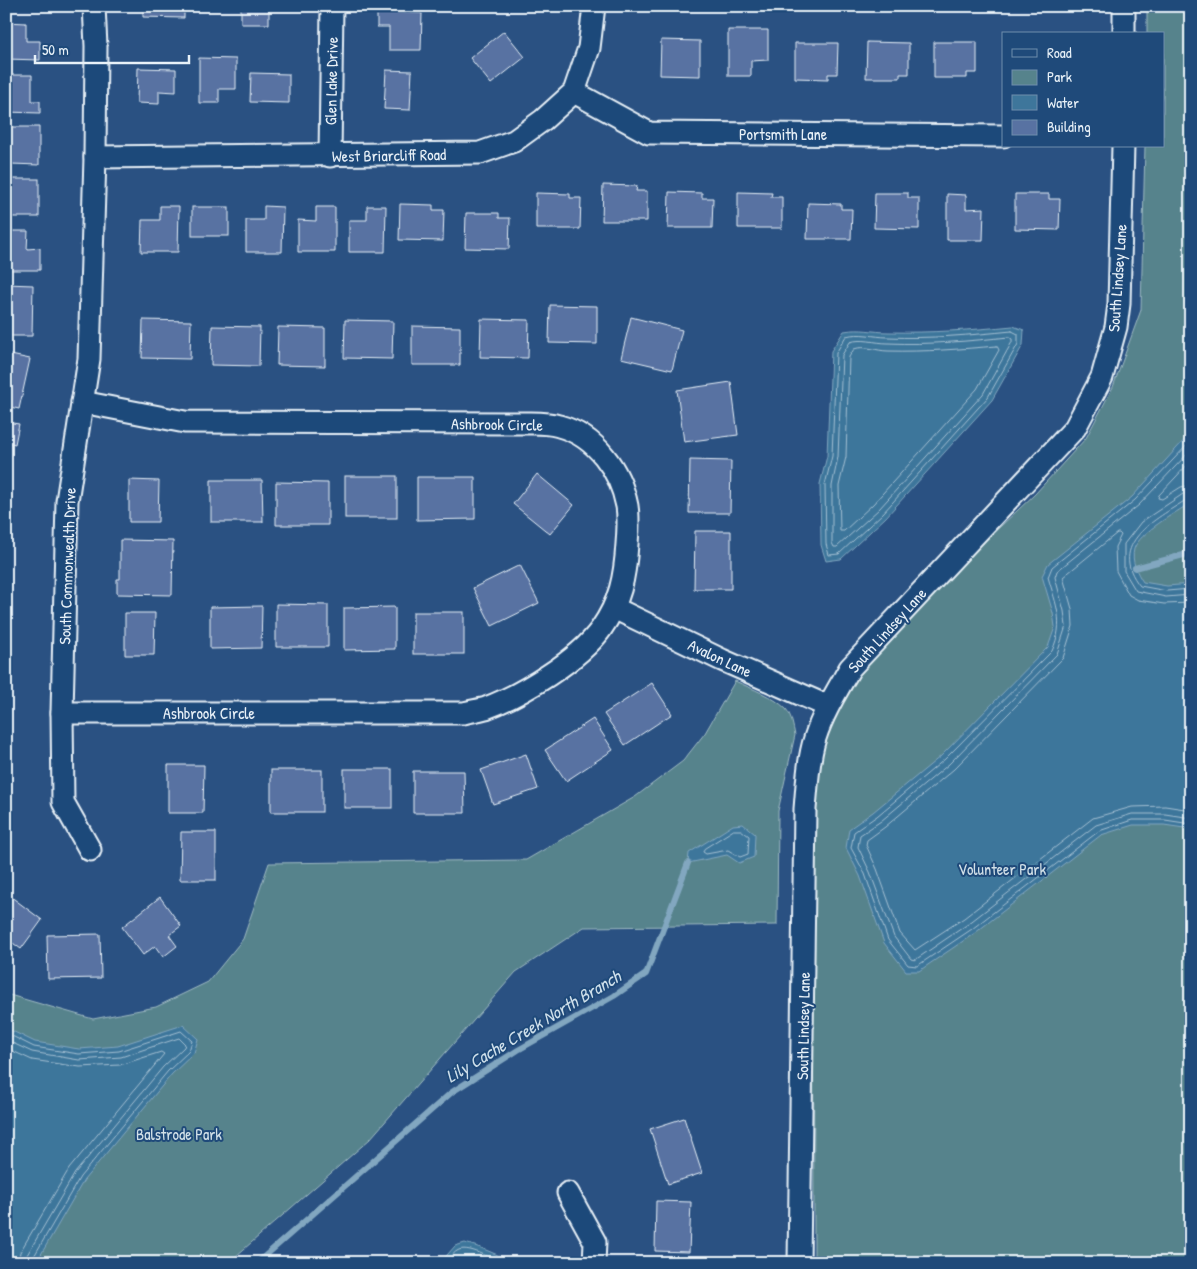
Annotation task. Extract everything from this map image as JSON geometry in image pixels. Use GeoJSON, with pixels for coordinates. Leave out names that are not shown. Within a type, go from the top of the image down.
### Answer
{"type":"FeatureCollection","features":[{"type":"Feature","properties":{"kind":"street","name":"South Commonwealth Drive"},"geometry":{"type":"LineString","coordinates":[[90,850],[63,802],[62,713],[66,502],[89,359],[95,157],[96,46],[94,6]]}},
{"type":"Feature","properties":{"kind":"street","name":"Glen Lake Drive"},"geometry":{"type":"LineString","coordinates":[[330,156],[332,6]]}},
{"type":"Feature","properties":{"kind":"street","name":"West Briarcliff Road"},"geometry":{"type":"LineString","coordinates":[[95,157],[480,153],[514,141],[543,120],[574,92],[589,48],[594,6]]}},
{"type":"Feature","properties":{"kind":"street"},"geometry":{"type":"LineString","coordinates":[[1124,6],[1124,32]]}},
{"type":"Feature","properties":{"kind":"street","name":"Portsmith Lane"},"geometry":{"type":"LineString","coordinates":[[574,92],[649,133],[1002,136]]}},
{"type":"Feature","properties":{"kind":"street","name":"South Lindsey Lane"},"geometry":{"type":"LineString","coordinates":[[799,1263],[805,808],[814,740],[827,706],[850,668],[1075,428],[1102,377],[1116,327],[1119,304],[1123,148]]}},
{"type":"Feature","properties":{"kind":"street","name":"Ashbrook Circle"},"geometry":{"type":"LineString","coordinates":[[62,713],[464,713],[485,708],[501,702],[537,682],[573,657],[594,637],[614,608],[622,583],[626,556],[627,507],[622,487],[613,467],[596,446],[577,432],[559,426],[543,423],[185,422],[82,402]]}},
{"type":"Feature","properties":{"kind":"street","name":"Avalon Lane"},"geometry":{"type":"LineString","coordinates":[[614,608],[722,660],[827,706]]}},
{"type":"Feature","properties":{"kind":"street"},"geometry":{"type":"LineString","coordinates":[[568,1193],[594,1242],[594,1263]]}},
{"type":"Feature","properties":{"kind":"green space","name":"Volunteer Park"},"geometry":{"type":"Polygon","coordinates":[[[1147,6],[1191,6],[1191,1263],[814,1263],[813,748],[850,668],[1035,494],[1086,438],[1113,387],[1141,310],[1145,148],[1164,148],[1164,32],[1147,32],[1147,6]]]}},
{"type":"Feature","properties":{"kind":"green space","name":"Balstrode Park"},"geometry":{"type":"Polygon","coordinates":[[[735,681],[781,704],[791,718],[795,735],[778,811],[777,925],[584,927],[516,972],[370,1139],[228,1263],[6,1263],[6,994],[93,1019],[156,1007],[208,982],[243,939],[269,863],[526,860],[635,797],[683,761],[705,733],[735,681]]]}},
{"type":"Feature","properties":{"kind":"water"},"geometry":{"type":"Polygon","coordinates":[[[1013,326],[1024,330],[1023,345],[992,400],[886,517],[841,559],[826,561],[821,545],[820,484],[827,456],[831,351],[844,331],[936,332],[1013,326]]]}},
{"type":"Feature","properties":{"kind":"water"},"geometry":{"type":"Polygon","coordinates":[[[1191,429],[1191,503],[1143,536],[1134,549],[1133,558],[1135,567],[1143,582],[1167,586],[1191,584],[1191,829],[1164,825],[1133,825],[1101,835],[975,933],[919,971],[906,971],[884,943],[860,876],[846,848],[849,829],[873,812],[941,756],[1048,647],[1055,627],[1053,613],[1042,576],[1048,564],[1132,497],[1187,437],[1191,429]]]}},
{"type":"Feature","properties":{"kind":"water"},"geometry":{"type":"Polygon","coordinates":[[[743,824],[755,834],[754,857],[739,863],[727,855],[688,863],[689,853],[733,825],[743,824]]]}},
{"type":"Feature","properties":{"kind":"water"},"geometry":{"type":"Polygon","coordinates":[[[183,1025],[198,1039],[194,1053],[172,1074],[84,1180],[36,1263],[6,1263],[6,1028],[35,1042],[79,1049],[118,1046],[183,1025]]]}},
{"type":"Feature","properties":{"kind":"water"},"geometry":{"type":"Polygon","coordinates":[[[465,1243],[517,1263],[440,1263],[455,1246],[465,1243]]]}},
{"type":"Feature","properties":{"kind":"building"},"geometry":{"type":"Polygon","coordinates":[[[143,6],[192,7],[184,7],[184,18],[143,17],[143,6]]]}},
{"type":"Feature","properties":{"kind":"building"},"geometry":{"type":"Polygon","coordinates":[[[241,6],[269,6],[269,24],[241,24],[241,6]]]}},
{"type":"Feature","properties":{"kind":"building"},"geometry":{"type":"Polygon","coordinates":[[[377,12],[422,13],[421,50],[389,50],[389,27],[377,27],[377,12]]]}},
{"type":"Feature","properties":{"kind":"building"},"geometry":{"type":"Polygon","coordinates":[[[6,22],[26,23],[26,41],[40,41],[40,60],[6,59],[6,22]]]}},
{"type":"Feature","properties":{"kind":"building"},"geometry":{"type":"Polygon","coordinates":[[[728,30],[768,30],[768,60],[751,61],[751,76],[728,76],[728,30]]]}},
{"type":"Feature","properties":{"kind":"building"},"geometry":{"type":"Polygon","coordinates":[[[504,31],[525,57],[491,84],[470,58],[504,31]]]}},
{"type":"Feature","properties":{"kind":"building"},"geometry":{"type":"Polygon","coordinates":[[[661,40],[700,41],[700,76],[660,75],[661,40]]]}},
{"type":"Feature","properties":{"kind":"building"},"geometry":{"type":"Polygon","coordinates":[[[867,42],[909,43],[909,74],[900,74],[900,78],[866,78],[867,42]]]}},
{"type":"Feature","properties":{"kind":"building"},"geometry":{"type":"Polygon","coordinates":[[[934,42],[977,42],[977,73],[967,73],[967,78],[934,78],[934,42]]]}},
{"type":"Feature","properties":{"kind":"building"},"geometry":{"type":"Polygon","coordinates":[[[795,43],[838,43],[837,74],[828,74],[828,79],[795,78],[795,43]]]}},
{"type":"Feature","properties":{"kind":"building"},"geometry":{"type":"Polygon","coordinates":[[[199,58],[236,59],[236,89],[219,89],[219,103],[199,103],[199,58]]]}},
{"type":"Feature","properties":{"kind":"building"},"geometry":{"type":"Polygon","coordinates":[[[138,68],[176,69],[176,92],[159,91],[159,104],[137,103],[138,68]]]}},
{"type":"Feature","properties":{"kind":"building"},"geometry":{"type":"Polygon","coordinates":[[[386,70],[412,71],[410,110],[384,109],[386,70]]]}},
{"type":"Feature","properties":{"kind":"building"},"geometry":{"type":"Polygon","coordinates":[[[251,73],[289,74],[289,103],[250,102],[251,73]]]}},
{"type":"Feature","properties":{"kind":"building"},"geometry":{"type":"Polygon","coordinates":[[[6,75],[32,75],[32,101],[40,101],[40,113],[6,112],[6,75]]]}},
{"type":"Feature","properties":{"kind":"building"},"geometry":{"type":"Polygon","coordinates":[[[11,127],[39,127],[39,165],[11,164],[11,127]]]}},
{"type":"Feature","properties":{"kind":"building"},"geometry":{"type":"Polygon","coordinates":[[[11,179],[39,179],[39,217],[11,217],[11,179]]]}},
{"type":"Feature","properties":{"kind":"building"},"geometry":{"type":"Polygon","coordinates":[[[603,185],[637,186],[636,191],[647,191],[647,221],[602,221],[603,185]]]}},
{"type":"Feature","properties":{"kind":"building"},"geometry":{"type":"Polygon","coordinates":[[[669,192],[702,193],[702,198],[713,198],[712,228],[668,228],[669,192]]]}},
{"type":"Feature","properties":{"kind":"building"},"geometry":{"type":"Polygon","coordinates":[[[738,192],[772,193],[771,197],[782,197],[782,228],[738,228],[738,192]]]}},
{"type":"Feature","properties":{"kind":"building"},"geometry":{"type":"Polygon","coordinates":[[[536,193],[570,194],[570,198],[581,198],[580,229],[536,229],[536,193]]]}},
{"type":"Feature","properties":{"kind":"building"},"geometry":{"type":"Polygon","coordinates":[[[875,193],[908,193],[908,198],[919,198],[919,229],[874,228],[875,193]]]}},
{"type":"Feature","properties":{"kind":"building"},"geometry":{"type":"Polygon","coordinates":[[[947,194],[966,195],[966,209],[984,208],[983,240],[947,240],[947,194]]]}},
{"type":"Feature","properties":{"kind":"building"},"geometry":{"type":"Polygon","coordinates":[[[1015,194],[1049,194],[1049,199],[1060,199],[1059,230],[1015,229],[1015,194]]]}},
{"type":"Feature","properties":{"kind":"building"},"geometry":{"type":"Polygon","coordinates":[[[808,203],[841,204],[841,209],[852,209],[851,239],[807,239],[808,203]]]}},
{"type":"Feature","properties":{"kind":"building"},"geometry":{"type":"Polygon","coordinates":[[[400,204],[433,205],[433,210],[444,210],[443,241],[399,240],[400,204]]]}},
{"type":"Feature","properties":{"kind":"building"},"geometry":{"type":"Polygon","coordinates":[[[160,206],[179,206],[178,252],[141,252],[142,220],[160,220],[160,206]]]}},
{"type":"Feature","properties":{"kind":"building"},"geometry":{"type":"Polygon","coordinates":[[[264,206],[283,207],[282,252],[246,252],[246,220],[264,220],[264,206]]]}},
{"type":"Feature","properties":{"kind":"building"},"geometry":{"type":"Polygon","coordinates":[[[367,206],[386,206],[385,252],[349,252],[349,220],[367,220],[367,206]]]}},
{"type":"Feature","properties":{"kind":"building"},"geometry":{"type":"Polygon","coordinates":[[[192,207],[229,207],[229,236],[192,236],[192,207]]]}},
{"type":"Feature","properties":{"kind":"building"},"geometry":{"type":"Polygon","coordinates":[[[316,207],[335,207],[335,252],[298,252],[298,220],[316,221],[316,207]]]}},
{"type":"Feature","properties":{"kind":"building"},"geometry":{"type":"Polygon","coordinates":[[[466,213],[499,213],[499,218],[510,218],[509,249],[465,248],[466,213]]]}},
{"type":"Feature","properties":{"kind":"building"},"geometry":{"type":"Polygon","coordinates":[[[6,231],[28,231],[27,249],[40,248],[40,270],[6,270],[6,231]]]}},
{"type":"Feature","properties":{"kind":"building"},"geometry":{"type":"Polygon","coordinates":[[[6,284],[33,285],[32,336],[6,336],[6,284]]]}},
{"type":"Feature","properties":{"kind":"building"},"geometry":{"type":"Polygon","coordinates":[[[550,305],[597,306],[597,344],[549,343],[550,305]]]}},
{"type":"Feature","properties":{"kind":"building"},"geometry":{"type":"Polygon","coordinates":[[[631,317],[682,330],[672,370],[621,358],[631,317]]]}},
{"type":"Feature","properties":{"kind":"building"},"geometry":{"type":"Polygon","coordinates":[[[481,319],[529,320],[528,358],[480,357],[481,319]]]}},
{"type":"Feature","properties":{"kind":"building"},"geometry":{"type":"Polygon","coordinates":[[[143,320],[191,321],[190,359],[142,358],[143,320]]]}},
{"type":"Feature","properties":{"kind":"building"},"geometry":{"type":"Polygon","coordinates":[[[345,320],[393,321],[392,359],[344,358],[345,320]]]}},
{"type":"Feature","properties":{"kind":"building"},"geometry":{"type":"Polygon","coordinates":[[[212,326],[260,327],[259,366],[211,365],[212,326]]]}},
{"type":"Feature","properties":{"kind":"building"},"geometry":{"type":"Polygon","coordinates":[[[412,326],[460,327],[460,365],[412,365],[412,326]]]}},
{"type":"Feature","properties":{"kind":"building"},"geometry":{"type":"Polygon","coordinates":[[[278,327],[325,328],[325,366],[277,365],[278,327]]]}},
{"type":"Feature","properties":{"kind":"building"},"geometry":{"type":"Polygon","coordinates":[[[6,354],[30,359],[19,409],[6,406],[6,354]]]}},
{"type":"Feature","properties":{"kind":"building"},"geometry":{"type":"Polygon","coordinates":[[[731,382],[738,435],[684,442],[677,390],[731,382]]]}},
{"type":"Feature","properties":{"kind":"building"},"geometry":{"type":"Polygon","coordinates":[[[6,422],[19,424],[15,444],[11,443],[6,468],[6,422]]]}},
{"type":"Feature","properties":{"kind":"building"},"geometry":{"type":"Polygon","coordinates":[[[690,460],[731,461],[730,513],[689,513],[690,460]]]}},
{"type":"Feature","properties":{"kind":"building"},"geometry":{"type":"Polygon","coordinates":[[[537,474],[574,505],[550,534],[513,504],[537,474]]]}},
{"type":"Feature","properties":{"kind":"building"},"geometry":{"type":"Polygon","coordinates":[[[345,476],[397,476],[397,518],[345,518],[345,476]]]}},
{"type":"Feature","properties":{"kind":"building"},"geometry":{"type":"Polygon","coordinates":[[[417,477],[475,477],[475,519],[417,520],[417,477]]]}},
{"type":"Feature","properties":{"kind":"building"},"geometry":{"type":"Polygon","coordinates":[[[129,480],[159,481],[158,522],[129,522],[129,480]]]}},
{"type":"Feature","properties":{"kind":"building"},"geometry":{"type":"Polygon","coordinates":[[[211,480],[262,480],[263,522],[211,522],[211,480]]]}},
{"type":"Feature","properties":{"kind":"building"},"geometry":{"type":"Polygon","coordinates":[[[276,482],[328,483],[328,525],[276,525],[276,482]]]}},
{"type":"Feature","properties":{"kind":"building"},"geometry":{"type":"Polygon","coordinates":[[[695,531],[731,531],[731,589],[694,589],[695,531]]]}},
{"type":"Feature","properties":{"kind":"building"},"geometry":{"type":"Polygon","coordinates":[[[120,540],[173,541],[172,595],[117,594],[117,579],[120,579],[120,540]]]}},
{"type":"Feature","properties":{"kind":"building"},"geometry":{"type":"Polygon","coordinates":[[[520,565],[539,603],[492,626],[473,588],[520,565]]]}},
{"type":"Feature","properties":{"kind":"building"},"geometry":{"type":"Polygon","coordinates":[[[276,604],[328,605],[328,647],[276,647],[276,604]]]}},
{"type":"Feature","properties":{"kind":"building"},"geometry":{"type":"Polygon","coordinates":[[[262,606],[261,648],[210,649],[210,607],[262,606]]]}},
{"type":"Feature","properties":{"kind":"building"},"geometry":{"type":"Polygon","coordinates":[[[395,607],[395,649],[344,650],[344,608],[395,607]]]}},
{"type":"Feature","properties":{"kind":"building"},"geometry":{"type":"Polygon","coordinates":[[[413,612],[464,612],[464,654],[413,654],[413,612]]]}},
{"type":"Feature","properties":{"kind":"building"},"geometry":{"type":"Polygon","coordinates":[[[125,613],[155,613],[154,655],[125,655],[125,613]]]}},
{"type":"Feature","properties":{"kind":"building"},"geometry":{"type":"Polygon","coordinates":[[[652,683],[672,714],[625,745],[604,714],[652,683]]]}},
{"type":"Feature","properties":{"kind":"building"},"geometry":{"type":"Polygon","coordinates":[[[593,719],[613,750],[566,781],[545,750],[593,719]]]}},
{"type":"Feature","properties":{"kind":"building"},"geometry":{"type":"Polygon","coordinates":[[[526,754],[538,789],[493,804],[481,770],[526,754]]]}},
{"type":"Feature","properties":{"kind":"building"},"geometry":{"type":"Polygon","coordinates":[[[168,765],[204,765],[203,813],[168,813],[168,765]]]}},
{"type":"Feature","properties":{"kind":"building"},"geometry":{"type":"Polygon","coordinates":[[[344,769],[392,769],[392,808],[344,808],[344,769]]]}},
{"type":"Feature","properties":{"kind":"building"},"geometry":{"type":"Polygon","coordinates":[[[271,770],[322,770],[322,812],[271,812],[271,770]]]}},
{"type":"Feature","properties":{"kind":"building"},"geometry":{"type":"Polygon","coordinates":[[[413,771],[464,771],[465,813],[413,813],[413,771]]]}},
{"type":"Feature","properties":{"kind":"building"},"geometry":{"type":"Polygon","coordinates":[[[181,832],[216,832],[216,880],[180,880],[181,832]]]}},
{"type":"Feature","properties":{"kind":"building"},"geometry":{"type":"Polygon","coordinates":[[[6,893],[42,920],[21,949],[6,938],[6,893]]]}},
{"type":"Feature","properties":{"kind":"building"},"geometry":{"type":"Polygon","coordinates":[[[160,897],[181,926],[169,935],[177,946],[163,957],[155,946],[143,955],[122,927],[160,897]]]}},
{"type":"Feature","properties":{"kind":"building"},"geometry":{"type":"Polygon","coordinates":[[[100,934],[101,978],[48,979],[47,935],[100,934]]]}},
{"type":"Feature","properties":{"kind":"building"},"geometry":{"type":"Polygon","coordinates":[[[684,1118],[702,1173],[668,1184],[650,1129],[684,1118]]]}},
{"type":"Feature","properties":{"kind":"building"},"geometry":{"type":"Polygon","coordinates":[[[656,1201],[691,1202],[689,1252],[655,1251],[656,1201]]]}},
{"type":"Feature","properties":{"kind":"waterway","name":"Lily Cache Creek North Branch"},"geometry":{"type":"LineString","coordinates":[[1135,568],[1191,553]]}},
{"type":"Feature","properties":{"kind":"waterway","name":"Lily Cache Creek North Branch"},"geometry":{"type":"LineString","coordinates":[[257,1263],[452,1092],[518,1050],[614,996],[646,974],[688,863]]}}]}
